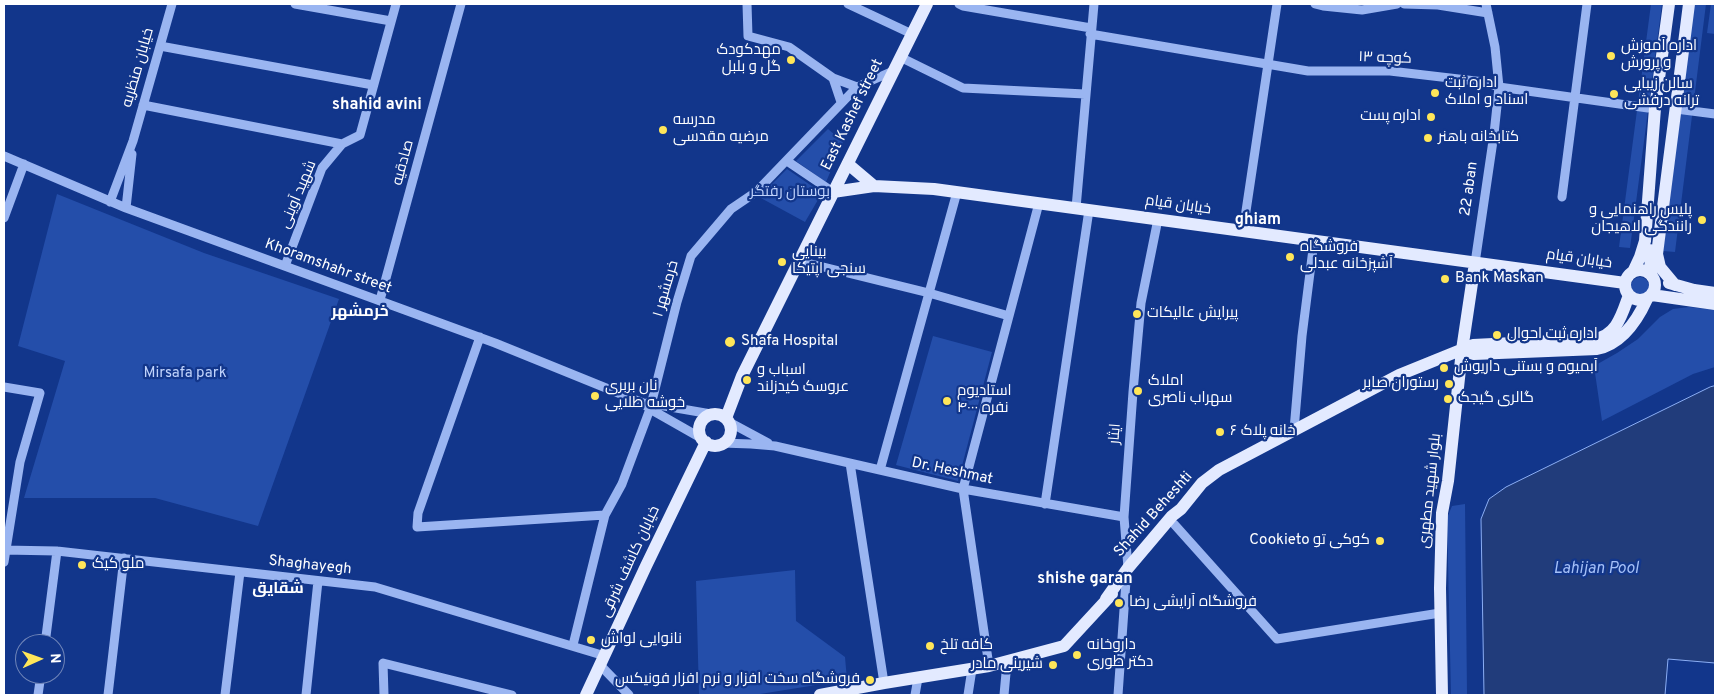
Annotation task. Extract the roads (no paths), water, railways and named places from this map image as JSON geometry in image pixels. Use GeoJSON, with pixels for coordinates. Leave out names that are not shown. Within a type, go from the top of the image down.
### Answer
{"type":"FeatureCollection","features":[{"type":"Feature","properties":{"kind":"main road","name":"East Kashef street"},"geometry":{"type":"LineString","coordinates":[[742,376],[848,164],[892,71],[927,4]]}},
{"type":"Feature","properties":{"kind":"main road"},"geometry":{"type":"LineString","coordinates":[[1640,257],[1648,108],[1661,4]]}},
{"type":"Feature","properties":{"kind":"main road"},"geometry":{"type":"LineString","coordinates":[[1669,4],[1655,108],[1645,241],[1633,272],[1627,279],[1627,289],[1637,300],[1649,297],[1715,304]]}},
{"type":"Feature","properties":{"kind":"main road"},"geometry":{"type":"LineString","coordinates":[[1462,350],[1474,354],[1606,347],[1612,344],[1634,322],[1655,290],[1652,276],[1650,243],[1682,4]]}},
{"type":"Feature","properties":{"kind":"main road"},"geometry":{"type":"LineString","coordinates":[[1675,285],[1660,267],[1657,254],[1689,4]]}},
{"type":"Feature","properties":{"kind":"main road"},"geometry":{"type":"LineString","coordinates":[[848,164],[874,186]]}},
{"type":"Feature","properties":{"kind":"main road","name":"خیابان قیام"},"geometry":{"type":"LineString","coordinates":[[833,192],[874,186],[934,189],[1475,263],[1627,289]]}},
{"type":"Feature","properties":{"kind":"main road","name":"22 aban"},"geometry":{"type":"LineString","coordinates":[[1462,350],[1475,263]]}},
{"type":"Feature","properties":{"kind":"main road"},"geometry":{"type":"LineString","coordinates":[[1633,272],[1642,270],[1675,285],[1715,293]]}},
{"type":"Feature","properties":{"kind":"main road","name":"Shahid Beheshti"},"geometry":{"type":"LineString","coordinates":[[820,695],[835,694],[884,683],[989,666],[1064,646],[1106,600],[1128,568],[1172,516],[1181,509],[1202,483],[1220,470],[1400,374],[1473,345],[1600,338],[1610,334],[1615,328],[1627,289]]}},
{"type":"Feature","properties":{"kind":"main road","name":"بلوار شهید مطهری"},"geometry":{"type":"LineString","coordinates":[[1442,695],[1440,613],[1442,513],[1448,480],[1462,350]]}},
{"type":"Feature","properties":{"kind":"main road"},"geometry":{"type":"LineString","coordinates":[[712,414],[722,415],[730,427],[729,436],[717,445],[704,440],[700,433],[700,424],[712,414],[742,376]]}},
{"type":"Feature","properties":{"kind":"main road"},"geometry":{"type":"LineString","coordinates":[[727,420],[742,376]]}},
{"type":"Feature","properties":{"kind":"main road","name":"خیابان کاشف شرقی"},"geometry":{"type":"LineString","coordinates":[[586,695],[704,440]]}},
{"type":"Feature","properties":{"kind":"main road"},"geometry":{"type":"LineString","coordinates":[[1106,600],[1126,581],[1174,524],[1178,519],[1181,509]]}},
{"type":"Feature","properties":{"kind":"street","name":"خیابان منظریه"},"geometry":{"type":"LineString","coordinates":[[134,141],[172,4]]}},
{"type":"Feature","properties":{"kind":"street"},"geometry":{"type":"LineString","coordinates":[[295,4],[391,21]]}},
{"type":"Feature","properties":{"kind":"street","name":"شهید آوینی"},"geometry":{"type":"LineString","coordinates":[[285,266],[322,168],[342,144],[360,135],[396,4]]}},
{"type":"Feature","properties":{"kind":"street","name":"صادقیه"},"geometry":{"type":"LineString","coordinates":[[380,300],[461,4]]}},
{"type":"Feature","properties":{"kind":"street"},"geometry":{"type":"LineString","coordinates":[[747,4],[748,36],[789,47],[833,78],[856,86],[892,71]]}},
{"type":"Feature","properties":{"kind":"street"},"geometry":{"type":"LineString","coordinates":[[848,4],[912,34]]}},
{"type":"Feature","properties":{"kind":"street","name":"کوچه ۱۳"},"geometry":{"type":"LineString","coordinates":[[959,4],[1268,65],[1308,70],[1390,71],[1484,82],[1499,87],[1648,108]]}},
{"type":"Feature","properties":{"kind":"street"},"geometry":{"type":"LineString","coordinates":[[1045,504],[1067,356],[1082,209],[1085,94],[1094,4]]}},
{"type":"Feature","properties":{"kind":"street"},"geometry":{"type":"LineString","coordinates":[[1243,231],[1277,4]]}},
{"type":"Feature","properties":{"kind":"street"},"geometry":{"type":"LineString","coordinates":[[1315,4],[1362,10],[1397,4]]}},
{"type":"Feature","properties":{"kind":"street"},"geometry":{"type":"LineString","coordinates":[[1404,4],[1487,8]]}},
{"type":"Feature","properties":{"kind":"street"},"geometry":{"type":"LineString","coordinates":[[1562,197],[1587,4]]}},
{"type":"Feature","properties":{"kind":"street","name":"22 aban"},"geometry":{"type":"LineString","coordinates":[[1475,263],[1492,150],[1499,87],[1495,48],[1487,8]]}},
{"type":"Feature","properties":{"kind":"street"},"geometry":{"type":"LineString","coordinates":[[160,46],[373,85]]}},
{"type":"Feature","properties":{"kind":"street"},"geometry":{"type":"LineString","coordinates":[[900,57],[964,88],[1085,94]]}},
{"type":"Feature","properties":{"kind":"street"},"geometry":{"type":"LineString","coordinates":[[833,78],[840,102]]}},
{"type":"Feature","properties":{"kind":"street","name":"خرمشهر ۱"},"geometry":{"type":"LineString","coordinates":[[573,645],[605,515],[622,484],[649,405],[691,256],[731,209],[756,192],[856,86]]}},
{"type":"Feature","properties":{"kind":"street"},"geometry":{"type":"LineString","coordinates":[[143,105],[342,144]]}},
{"type":"Feature","properties":{"kind":"street"},"geometry":{"type":"LineString","coordinates":[[1676,109],[1715,114]]}},
{"type":"Feature","properties":{"kind":"street"},"geometry":{"type":"LineString","coordinates":[[110,202],[134,141]]}},
{"type":"Feature","properties":{"kind":"street"},"geometry":{"type":"LineString","coordinates":[[126,208],[134,141]]}},
{"type":"Feature","properties":{"kind":"street","name":"Khoramshahr street"},"geometry":{"type":"LineString","coordinates":[[4,156],[110,202],[480,337],[649,405]]}},
{"type":"Feature","properties":{"kind":"street"},"geometry":{"type":"LineString","coordinates":[[787,161],[833,192]]}},
{"type":"Feature","properties":{"kind":"street"},"geometry":{"type":"LineString","coordinates":[[4,218],[24,164]]}},
{"type":"Feature","properties":{"kind":"street"},"geometry":{"type":"LineString","coordinates":[[880,470],[957,192]]}},
{"type":"Feature","properties":{"kind":"street"},"geometry":{"type":"LineString","coordinates":[[989,666],[963,489],[1039,203]]}},
{"type":"Feature","properties":{"kind":"street","name":"ایثار"},"geometry":{"type":"LineString","coordinates":[[1128,568],[1124,517],[1133,392],[1141,303],[1158,219]]}},
{"type":"Feature","properties":{"kind":"street"},"geometry":{"type":"LineString","coordinates":[[1294,430],[1302,336],[1314,241]]}},
{"type":"Feature","properties":{"kind":"street"},"geometry":{"type":"LineString","coordinates":[[799,261],[929,293],[1009,316]]}},
{"type":"Feature","properties":{"kind":"street"},"geometry":{"type":"LineString","coordinates":[[480,337],[418,513],[418,527],[605,515]]}},
{"type":"Feature","properties":{"kind":"street"},"geometry":{"type":"LineString","coordinates":[[4,387],[40,393],[20,462],[4,562]]}},
{"type":"Feature","properties":{"kind":"street"},"geometry":{"type":"LineString","coordinates":[[649,405],[712,414]]}},
{"type":"Feature","properties":{"kind":"street"},"geometry":{"type":"LineString","coordinates":[[649,405],[704,440]]}},
{"type":"Feature","properties":{"kind":"street"},"geometry":{"type":"LineString","coordinates":[[727,420],[751,435],[775,446]]}},
{"type":"Feature","properties":{"kind":"street"},"geometry":{"type":"LineString","coordinates":[[722,443],[775,446]]}},
{"type":"Feature","properties":{"kind":"street","name":"Dr. Heshmat"},"geometry":{"type":"LineString","coordinates":[[775,446],[963,489],[1124,517]]}},
{"type":"Feature","properties":{"kind":"street"},"geometry":{"type":"LineString","coordinates":[[850,463],[884,683]]}},
{"type":"Feature","properties":{"kind":"street"},"geometry":{"type":"LineString","coordinates":[[1174,524],[1277,638],[1440,613]]}},
{"type":"Feature","properties":{"kind":"street","name":"Shaghayegh"},"geometry":{"type":"LineString","coordinates":[[5,550],[57,550],[375,587],[573,645],[603,660]]}},
{"type":"Feature","properties":{"kind":"street"},"geometry":{"type":"LineString","coordinates":[[46,634],[57,550]]}},
{"type":"Feature","properties":{"kind":"street"},"geometry":{"type":"LineString","coordinates":[[108,695],[124,558]]}},
{"type":"Feature","properties":{"kind":"street"},"geometry":{"type":"LineString","coordinates":[[225,695],[240,572]]}},
{"type":"Feature","properties":{"kind":"street"},"geometry":{"type":"LineString","coordinates":[[306,695],[318,581]]}},
{"type":"Feature","properties":{"kind":"street"},"geometry":{"type":"LineString","coordinates":[[1118,695],[1126,581]]}},
{"type":"Feature","properties":{"kind":"street"},"geometry":{"type":"LineString","coordinates":[[603,660],[630,695]]}},
{"type":"Feature","properties":{"kind":"street"},"geometry":{"type":"LineString","coordinates":[[1004,695],[1007,662]]}},
{"type":"Feature","properties":{"kind":"street"},"geometry":{"type":"LineString","coordinates":[[384,695],[383,663],[512,695]]}},
{"type":"Feature","properties":{"kind":"street"},"geometry":{"type":"LineString","coordinates":[[968,695],[972,669]]}},
{"type":"Feature","properties":{"kind":"street"},"geometry":{"type":"LineString","coordinates":[[915,695],[918,678]]}},
{"type":"Feature","properties":{"kind":"water","name":"Lahijan Pool"},"geometry":{"type":"Polygon","coordinates":[[[1715,386],[1715,663],[1668,659],[1665,695],[1484,695],[1481,519],[1489,499],[1506,487],[1715,386]]]}},
{"type":"Feature","properties":{"kind":"place","name":"اداره آموزش و پرورش"},"geometry":{"type":"Point","coordinates":[1611,56]}},
{"type":"Feature","properties":{"kind":"place","name":"مهدکودک گل و بلبل"},"geometry":{"type":"Point","coordinates":[791,60]}},
{"type":"Feature","properties":{"kind":"place","name":"اداره ثبت اسناد و املاک"},"geometry":{"type":"Point","coordinates":[1435,93]}},
{"type":"Feature","properties":{"kind":"place","name":"سالن زیبایی ترانه درفشی"},"geometry":{"type":"Point","coordinates":[1614,94]}},
{"type":"Feature","properties":{"kind":"place","name":"اداره پست"},"geometry":{"type":"Point","coordinates":[1431,117]}},
{"type":"Feature","properties":{"kind":"place","name":"مدرسه مرضیه مقدسی"},"geometry":{"type":"Point","coordinates":[663,130]}},
{"type":"Feature","properties":{"kind":"place","name":"کتابخانه باهنر"},"geometry":{"type":"Point","coordinates":[1428,138]}},
{"type":"Feature","properties":{"kind":"place","name":"پلیس راهنمایی و رانندگی لاهیجان"},"geometry":{"type":"Point","coordinates":[1702,220]}},
{"type":"Feature","properties":{"kind":"place","name":"فروشگاه آشپزخانه عبدلی"},"geometry":{"type":"Point","coordinates":[1290,257]}},
{"type":"Feature","properties":{"kind":"place","name":"بینایی سنجی اپتیکا"},"geometry":{"type":"Point","coordinates":[782,262]}},
{"type":"Feature","properties":{"kind":"place","name":"Bank Maskan"},"geometry":{"type":"Point","coordinates":[1445,279]}},
{"type":"Feature","properties":{"kind":"place","name":"پیرایش عالیکات"},"geometry":{"type":"Point","coordinates":[1137,314]}},
{"type":"Feature","properties":{"kind":"place","name":"اداره ثبت احوال"},"geometry":{"type":"Point","coordinates":[1497,335]}},
{"type":"Feature","properties":{"kind":"place","name":"Shafa Hospital"},"geometry":{"type":"Point","coordinates":[730,342]}},
{"type":"Feature","properties":{"kind":"place","name":"آبمیوه و بستنی داریوش"},"geometry":{"type":"Point","coordinates":[1444,368]}},
{"type":"Feature","properties":{"kind":"place","name":"اسباب و عروسک کیدزلند"},"geometry":{"type":"Point","coordinates":[747,380]}},
{"type":"Feature","properties":{"kind":"place","name":"رستوران صابر"},"geometry":{"type":"Point","coordinates":[1449,384]}},
{"type":"Feature","properties":{"kind":"place","name":"املاک سهراب ناصری"},"geometry":{"type":"Point","coordinates":[1138,391]}},
{"type":"Feature","properties":{"kind":"place","name":"نان بربری خوشه طلایی"},"geometry":{"type":"Point","coordinates":[595,396]}},
{"type":"Feature","properties":{"kind":"place","name":"گالری گیجک"},"geometry":{"type":"Point","coordinates":[1448,399]}},
{"type":"Feature","properties":{"kind":"place","name":"استادیوم ۴۰۰۰ نفره"},"geometry":{"type":"Point","coordinates":[947,401]}},
{"type":"Feature","properties":{"kind":"place","name":"خانه پلاک ۶"},"geometry":{"type":"Point","coordinates":[1220,432]}},
{"type":"Feature","properties":{"kind":"place","name":"Cookieto کوکی تو"},"geometry":{"type":"Point","coordinates":[1380,541]}},
{"type":"Feature","properties":{"kind":"place","name":"ملو کیک"},"geometry":{"type":"Point","coordinates":[82,565]}},
{"type":"Feature","properties":{"kind":"place","name":"فروشگاه آرایشی رضا"},"geometry":{"type":"Point","coordinates":[1119,603]}},
{"type":"Feature","properties":{"kind":"place","name":"نانوایی لواش"},"geometry":{"type":"Point","coordinates":[591,640]}},
{"type":"Feature","properties":{"kind":"place","name":"کافه تلخ"},"geometry":{"type":"Point","coordinates":[930,646]}},
{"type":"Feature","properties":{"kind":"place","name":"داروخانه دکتر طوری"},"geometry":{"type":"Point","coordinates":[1077,655]}},
{"type":"Feature","properties":{"kind":"place","name":"شیرینی مادر"},"geometry":{"type":"Point","coordinates":[1053,665]}},
{"type":"Feature","properties":{"kind":"place","name":"فروشگاه سخت افزار و نرم افزار فونیکس"},"geometry":{"type":"Point","coordinates":[870,680]}},
{"type":"Feature","properties":{"kind":"district","name":"shahid avini"},"geometry":{"type":"Point","coordinates":[377,106]}},
{"type":"Feature","properties":{"kind":"district","name":"ghiam"},"geometry":{"type":"Point","coordinates":[1258,221]}},
{"type":"Feature","properties":{"kind":"district","name":"خرمشهر"},"geometry":{"type":"Point","coordinates":[360,313]}},
{"type":"Feature","properties":{"kind":"district","name":"shishe garan"},"geometry":{"type":"Point","coordinates":[1085,580]}},
{"type":"Feature","properties":{"kind":"district","name":"شقایق"},"geometry":{"type":"Point","coordinates":[278,590]}},
{"type":"Feature","properties":{"kind":"park label","name":"بوستان رفتگر"},"geometry":{"type":"Point","coordinates":[790,193]}},
{"type":"Feature","properties":{"kind":"park label","name":"Mirsafa park"},"geometry":{"type":"Point","coordinates":[185,374]}}]}
